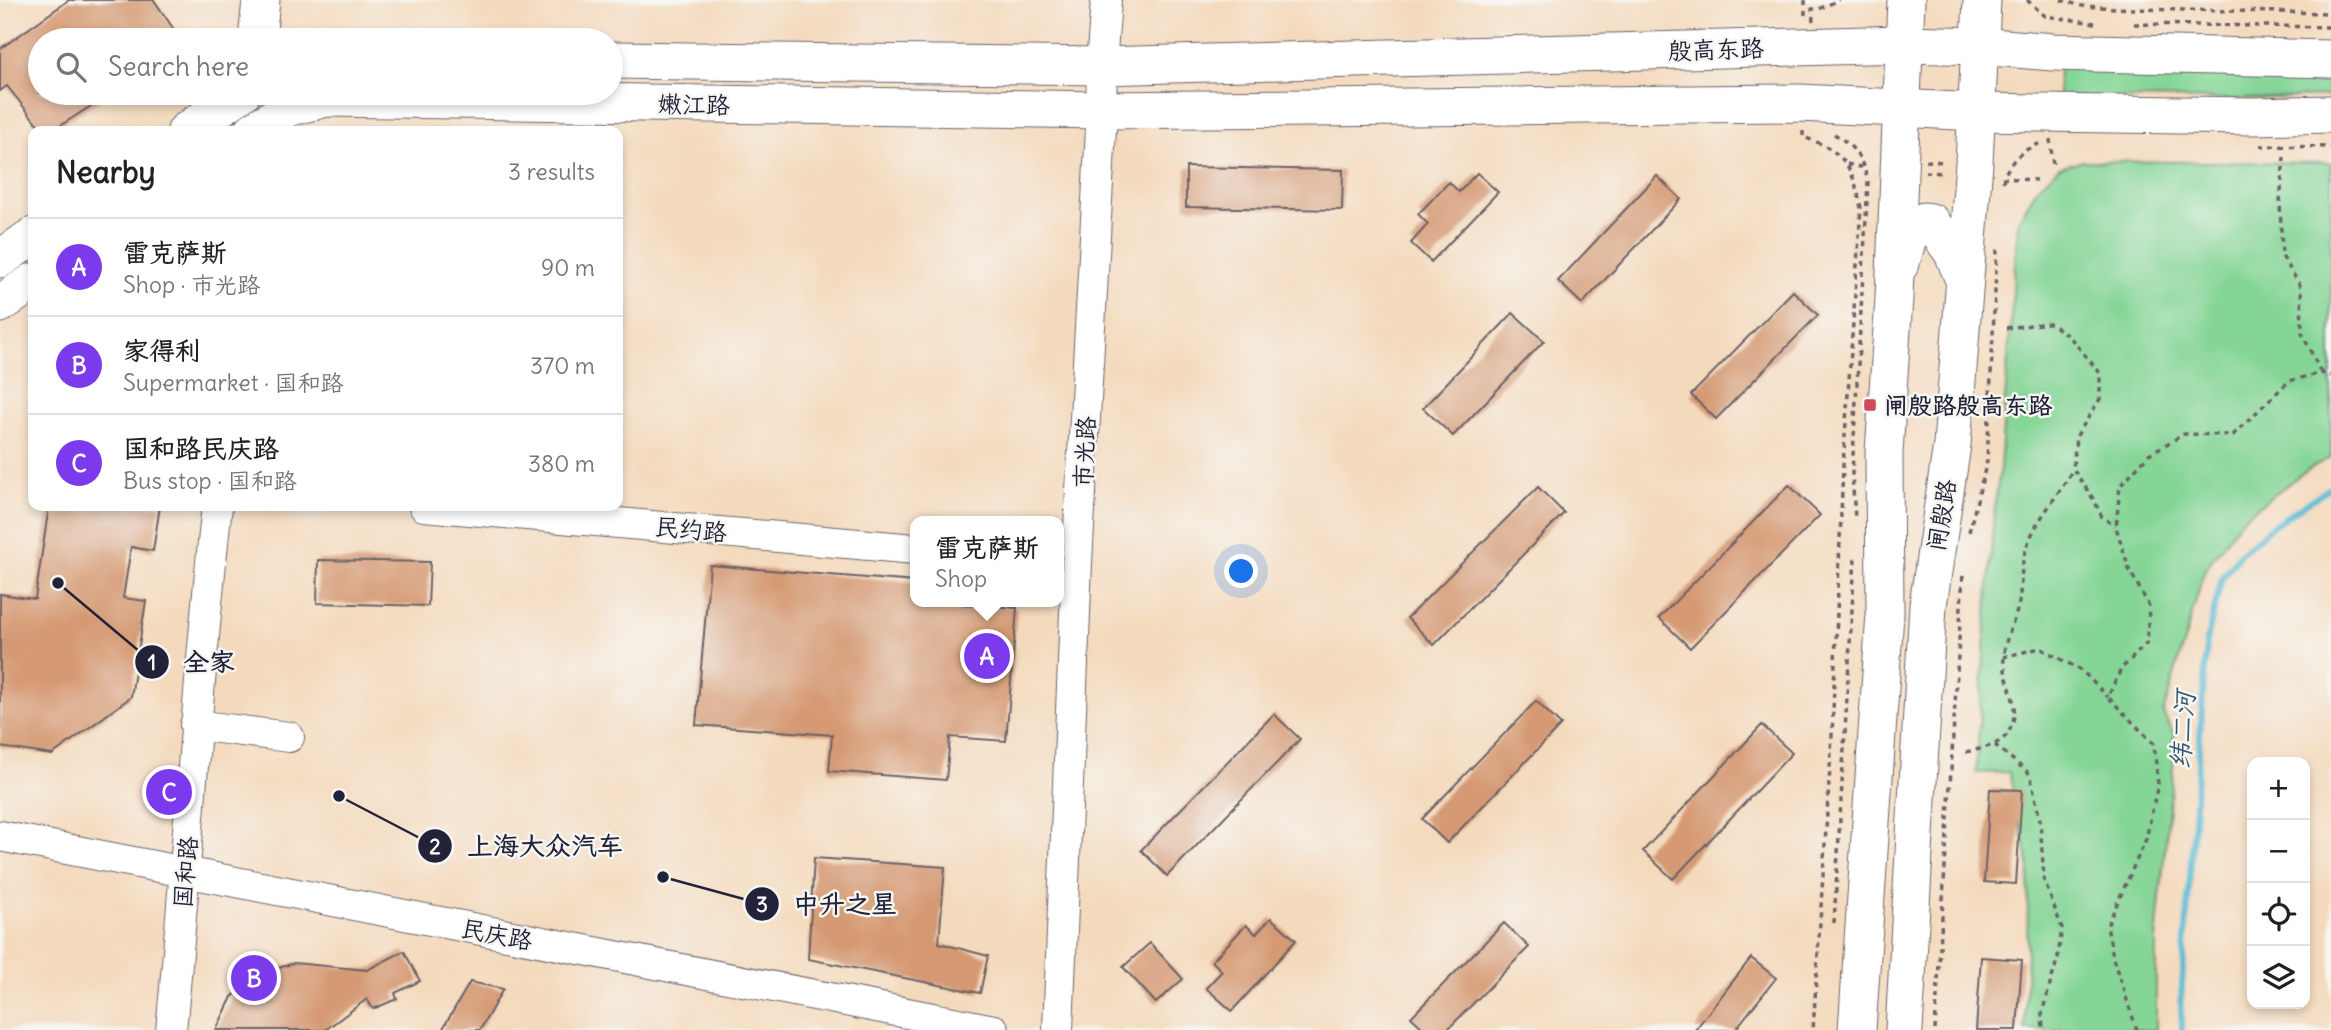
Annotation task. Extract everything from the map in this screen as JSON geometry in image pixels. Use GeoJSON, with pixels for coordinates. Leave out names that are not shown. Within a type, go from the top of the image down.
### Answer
{"type":"FeatureCollection","features":[{"type":"Feature","properties":{"kind":"main road"},"geometry":{"type":"LineString","coordinates":[[258,28],[261,0]]}},
{"type":"Feature","properties":{"kind":"main road","name":"闸殷路"},"geometry":{"type":"LineString","coordinates":[[1857,1030],[1885,614],[1884,453],[1894,298],[1887,166],[1900,110],[1906,0]]}},
{"type":"Feature","properties":{"kind":"main road","name":"闸殷路"},"geometry":{"type":"LineString","coordinates":[[1904,1030],[1928,605],[1952,445],[1965,281],[1988,177],[1977,112],[1982,0]]}},
{"type":"Feature","properties":{"kind":"main road","name":"殷高东路"},"geometry":{"type":"LineString","coordinates":[[1101,66],[1903,44],[2053,52],[2331,60]]}},
{"type":"Feature","properties":{"kind":"main road","name":"嫩江路"},"geometry":{"type":"LineString","coordinates":[[623,60],[1101,66]]}},
{"type":"Feature","properties":{"kind":"main road","name":"嫩江路"},"geometry":{"type":"LineString","coordinates":[[623,103],[1102,110]]}},
{"type":"Feature","properties":{"kind":"main road"},"geometry":{"type":"LineString","coordinates":[[1102,110],[1800,103],[1977,112],[2252,116],[2331,114]]}},
{"type":"Feature","properties":{"kind":"main road"},"geometry":{"type":"LineString","coordinates":[[193,126],[224,105]]}},
{"type":"Feature","properties":{"kind":"main road","name":"嫩江路"},"geometry":{"type":"LineString","coordinates":[[260,126],[290,107],[298,105]]}},
{"type":"Feature","properties":{"kind":"main road"},"geometry":{"type":"LineString","coordinates":[[1894,298],[1906,245],[1917,225],[1924,221],[1931,222],[1938,229],[1953,253],[1965,281]]}},
{"type":"Feature","properties":{"kind":"main road"},"geometry":{"type":"LineString","coordinates":[[0,259],[28,239]]}},
{"type":"Feature","properties":{"kind":"main road"},"geometry":{"type":"LineString","coordinates":[[0,304],[28,285]]}},
{"type":"Feature","properties":{"kind":"street","name":"市光路"},"geometry":{"type":"LineString","coordinates":[[1058,1030],[1068,562],[1102,110],[1101,66],[1106,0]]}},
{"type":"Feature","properties":{"kind":"street"},"geometry":{"type":"LineString","coordinates":[[252,126],[253,105]]}},
{"type":"Feature","properties":{"kind":"street","name":"国和路"},"geometry":{"type":"LineString","coordinates":[[171,1030],[186,871],[195,725],[216,511]]}},
{"type":"Feature","properties":{"kind":"street","name":"民约路"},"geometry":{"type":"LineString","coordinates":[[481,511],[910,549]]}},
{"type":"Feature","properties":{"kind":"street"},"geometry":{"type":"LineString","coordinates":[[195,725],[289,737]]}},
{"type":"Feature","properties":{"kind":"street","name":"民庆路"},"geometry":{"type":"LineString","coordinates":[[0,836],[993,1030]]}},
{"type":"Feature","properties":{"kind":"path"},"geometry":{"type":"LineString","coordinates":[[1805,0],[1806,47]]}},
{"type":"Feature","properties":{"kind":"path"},"geometry":{"type":"LineString","coordinates":[[1812,9],[1819,9],[1839,0]]}},
{"type":"Feature","properties":{"kind":"path"},"geometry":{"type":"LineString","coordinates":[[2027,0],[2045,16],[2095,23]]}},
{"type":"Feature","properties":{"kind":"path"},"geometry":{"type":"LineString","coordinates":[[2061,0],[2082,6],[2133,9],[2331,13]]}},
{"type":"Feature","properties":{"kind":"path"},"geometry":{"type":"LineString","coordinates":[[2122,24],[2331,27]]}},
{"type":"Feature","properties":{"kind":"path"},"geometry":{"type":"LineString","coordinates":[[1800,103],[1803,137],[1824,144],[1847,164],[1853,175],[1860,208],[1843,465],[1832,736],[1813,1030]]}},
{"type":"Feature","properties":{"kind":"path"},"geometry":{"type":"LineString","coordinates":[[1829,131],[1855,150],[1887,166],[1988,177],[2011,164],[2032,146],[2050,141]]}},
{"type":"Feature","properties":{"kind":"path"},"geometry":{"type":"LineString","coordinates":[[2284,158],[2280,202],[2282,256],[2301,287],[2302,333],[2321,373]]}},
{"type":"Feature","properties":{"kind":"path"},"geometry":{"type":"LineString","coordinates":[[1847,164],[2036,180]]}},
{"type":"Feature","properties":{"kind":"path"},"geometry":{"type":"LineString","coordinates":[[1988,177],[2011,164]]}},
{"type":"Feature","properties":{"kind":"path"},"geometry":{"type":"LineString","coordinates":[[1855,528],[1852,474],[1868,182],[1887,166]]}},
{"type":"Feature","properties":{"kind":"path","name":"闸殷路"},"geometry":{"type":"LineString","coordinates":[[1968,536],[1987,461],[1998,242]]}},
{"type":"Feature","properties":{"kind":"path"},"geometry":{"type":"LineString","coordinates":[[1966,752],[1995,745],[2011,729],[2015,704],[2003,657],[2006,638],[2019,603],[2020,573],[2028,543],[2044,511],[2073,469],[2076,437],[2100,399],[2100,373],[2069,335],[2049,323],[2006,328]]}},
{"type":"Feature","properties":{"kind":"path"},"geometry":{"type":"LineString","coordinates":[[2108,697],[2121,669],[2147,643],[2149,606],[2129,569],[2116,527],[2120,486],[2149,454],[2184,434],[2233,435],[2289,381],[2321,373],[2331,375]]}},
{"type":"Feature","properties":{"kind":"path"},"geometry":{"type":"LineString","coordinates":[[2073,469],[2102,517],[2116,527]]}},
{"type":"Feature","properties":{"kind":"path"},"geometry":{"type":"LineString","coordinates":[[1833,933],[1855,556]]}},
{"type":"Feature","properties":{"kind":"path","name":"闸殷路"},"geometry":{"type":"LineString","coordinates":[[1935,1030],[1963,567]]}},
{"type":"Feature","properties":{"kind":"path"},"geometry":{"type":"LineString","coordinates":[[2003,657],[2040,648],[2081,670],[2154,744],[2158,785],[2146,839],[2108,926],[2114,962],[2137,1030]]}},
{"type":"Feature","properties":{"kind":"path"},"geometry":{"type":"LineString","coordinates":[[1995,745],[2030,774],[2040,820],[2044,880],[2062,928],[2058,957],[2042,1013],[2042,1030]]}},
{"type":"Feature","properties":{"kind":"green space"},"geometry":{"type":"Polygon","coordinates":[[[2059,63],[2331,73],[2331,96],[2243,99],[2058,98],[2059,63]]]}},
{"type":"Feature","properties":{"kind":"green space"},"geometry":{"type":"Polygon","coordinates":[[[2082,161],[2331,163],[2331,457],[2301,474],[2243,518],[2205,569],[2163,714],[2174,734],[2174,757],[2156,939],[2156,1030],[2025,1030],[2029,864],[2009,772],[1976,773],[2018,222],[2037,188],[2059,167],[2082,161]]]}},
{"type":"Feature","properties":{"kind":"building"},"geometry":{"type":"Polygon","coordinates":[[[69,0],[154,0],[173,28],[30,28],[69,0]]]}},
{"type":"Feature","properties":{"kind":"building"},"geometry":{"type":"Polygon","coordinates":[[[28,29],[28,105],[92,105],[60,126],[39,126],[7,86],[0,91],[0,49],[28,29]]]}},
{"type":"Feature","properties":{"kind":"building"},"geometry":{"type":"Polygon","coordinates":[[[1186,167],[1343,170],[1342,210],[1186,207],[1186,167]]]}},
{"type":"Feature","properties":{"kind":"building"},"geometry":{"type":"Polygon","coordinates":[[[1477,173],[1498,192],[1431,262],[1411,243],[1428,224],[1418,214],[1449,182],[1459,192],[1477,173]]]}},
{"type":"Feature","properties":{"kind":"building"},"geometry":{"type":"Polygon","coordinates":[[[1657,176],[1681,199],[1582,304],[1558,281],[1657,176]]]}},
{"type":"Feature","properties":{"kind":"building"},"geometry":{"type":"Polygon","coordinates":[[[1793,291],[1818,315],[1716,419],[1691,395],[1793,291]]]}},
{"type":"Feature","properties":{"kind":"building"},"geometry":{"type":"Polygon","coordinates":[[[1513,313],[1544,341],[1453,436],[1423,408],[1513,313]]]}},
{"type":"Feature","properties":{"kind":"building"},"geometry":{"type":"Polygon","coordinates":[[[1789,485],[1820,515],[1690,648],[1659,618],[1789,485]]]}},
{"type":"Feature","properties":{"kind":"building"},"geometry":{"type":"Polygon","coordinates":[[[1538,487],[1564,513],[1434,645],[1407,618],[1538,487]]]}},
{"type":"Feature","properties":{"kind":"building"},"geometry":{"type":"Polygon","coordinates":[[[48,511],[159,511],[153,551],[131,547],[123,598],[146,601],[131,697],[52,755],[0,747],[0,594],[35,599],[48,511]]]}},
{"type":"Feature","properties":{"kind":"building"},"geometry":{"type":"Polygon","coordinates":[[[318,560],[430,562],[428,606],[317,603],[318,560]]]}},
{"type":"Feature","properties":{"kind":"building"},"geometry":{"type":"Polygon","coordinates":[[[710,565],[910,582],[910,607],[1017,608],[1006,741],[950,737],[946,780],[829,771],[832,735],[696,725],[710,565]]]}},
{"type":"Feature","properties":{"kind":"building"},"geometry":{"type":"Polygon","coordinates":[[[1536,701],[1561,725],[1447,843],[1422,819],[1536,701]]]}},
{"type":"Feature","properties":{"kind":"building"},"geometry":{"type":"Polygon","coordinates":[[[1274,714],[1300,739],[1167,876],[1141,850],[1274,714]]]}},
{"type":"Feature","properties":{"kind":"building"},"geometry":{"type":"Polygon","coordinates":[[[1762,725],[1792,753],[1673,879],[1643,851],[1762,725]]]}},
{"type":"Feature","properties":{"kind":"building"},"geometry":{"type":"Polygon","coordinates":[[[1990,789],[2022,790],[2016,884],[1984,882],[1990,789]]]}},
{"type":"Feature","properties":{"kind":"building"},"geometry":{"type":"Polygon","coordinates":[[[814,858],[945,867],[939,943],[988,956],[980,993],[808,959],[814,858]]]}},
{"type":"Feature","properties":{"kind":"building"},"geometry":{"type":"Polygon","coordinates":[[[1271,918],[1296,940],[1232,1011],[1206,988],[1222,971],[1212,961],[1246,925],[1256,934],[1271,918]]]}},
{"type":"Feature","properties":{"kind":"building"},"geometry":{"type":"Polygon","coordinates":[[[1504,923],[1529,947],[1447,1030],[1425,1030],[1411,1017],[1504,923]]]}},
{"type":"Feature","properties":{"kind":"building"},"geometry":{"type":"Polygon","coordinates":[[[1150,943],[1183,979],[1156,1003],[1123,967],[1150,943]]]}},
{"type":"Feature","properties":{"kind":"building"},"geometry":{"type":"Polygon","coordinates":[[[404,951],[420,981],[395,993],[397,999],[373,1009],[367,999],[325,1030],[216,1030],[232,997],[258,975],[294,963],[367,970],[404,951]]]}},
{"type":"Feature","properties":{"kind":"building"},"geometry":{"type":"Polygon","coordinates":[[[1981,957],[2022,960],[2017,1030],[1976,1030],[1981,957]]]}},
{"type":"Feature","properties":{"kind":"building"},"geometry":{"type":"Polygon","coordinates":[[[1751,958],[1776,978],[1735,1030],[1695,1030],[1751,958]]]}},
{"type":"Feature","properties":{"kind":"building"},"geometry":{"type":"Polygon","coordinates":[[[470,982],[503,989],[480,1030],[442,1030],[470,982]]]}},
{"type":"Feature","properties":{"kind":"waterway","name":"纬二河"},"geometry":{"type":"LineString","coordinates":[[2182,1030],[2181,999],[2207,640],[2222,578],[2240,554],[2272,526],[2331,487]]}},
{"type":"Feature","properties":{"kind":"place","name":"闸殷路殷高东路"},"geometry":{"type":"Point","coordinates":[1870,405]}},
{"type":"Feature","properties":{"kind":"place","name":"全家"},"geometry":{"type":"Point","coordinates":[58,583]}},
{"type":"Feature","properties":{"kind":"place","name":"雷克萨斯"},"geometry":{"type":"Point","coordinates":[987,656]}},
{"type":"Feature","properties":{"kind":"place","name":"国和路民庆路"},"geometry":{"type":"Point","coordinates":[169,792]}},
{"type":"Feature","properties":{"kind":"place","name":"上海大众汽车"},"geometry":{"type":"Point","coordinates":[339,796]}},
{"type":"Feature","properties":{"kind":"place","name":"中升之星"},"geometry":{"type":"Point","coordinates":[663,877]}},
{"type":"Feature","properties":{"kind":"place","name":"家得利"},"geometry":{"type":"Point","coordinates":[254,978]}}]}
